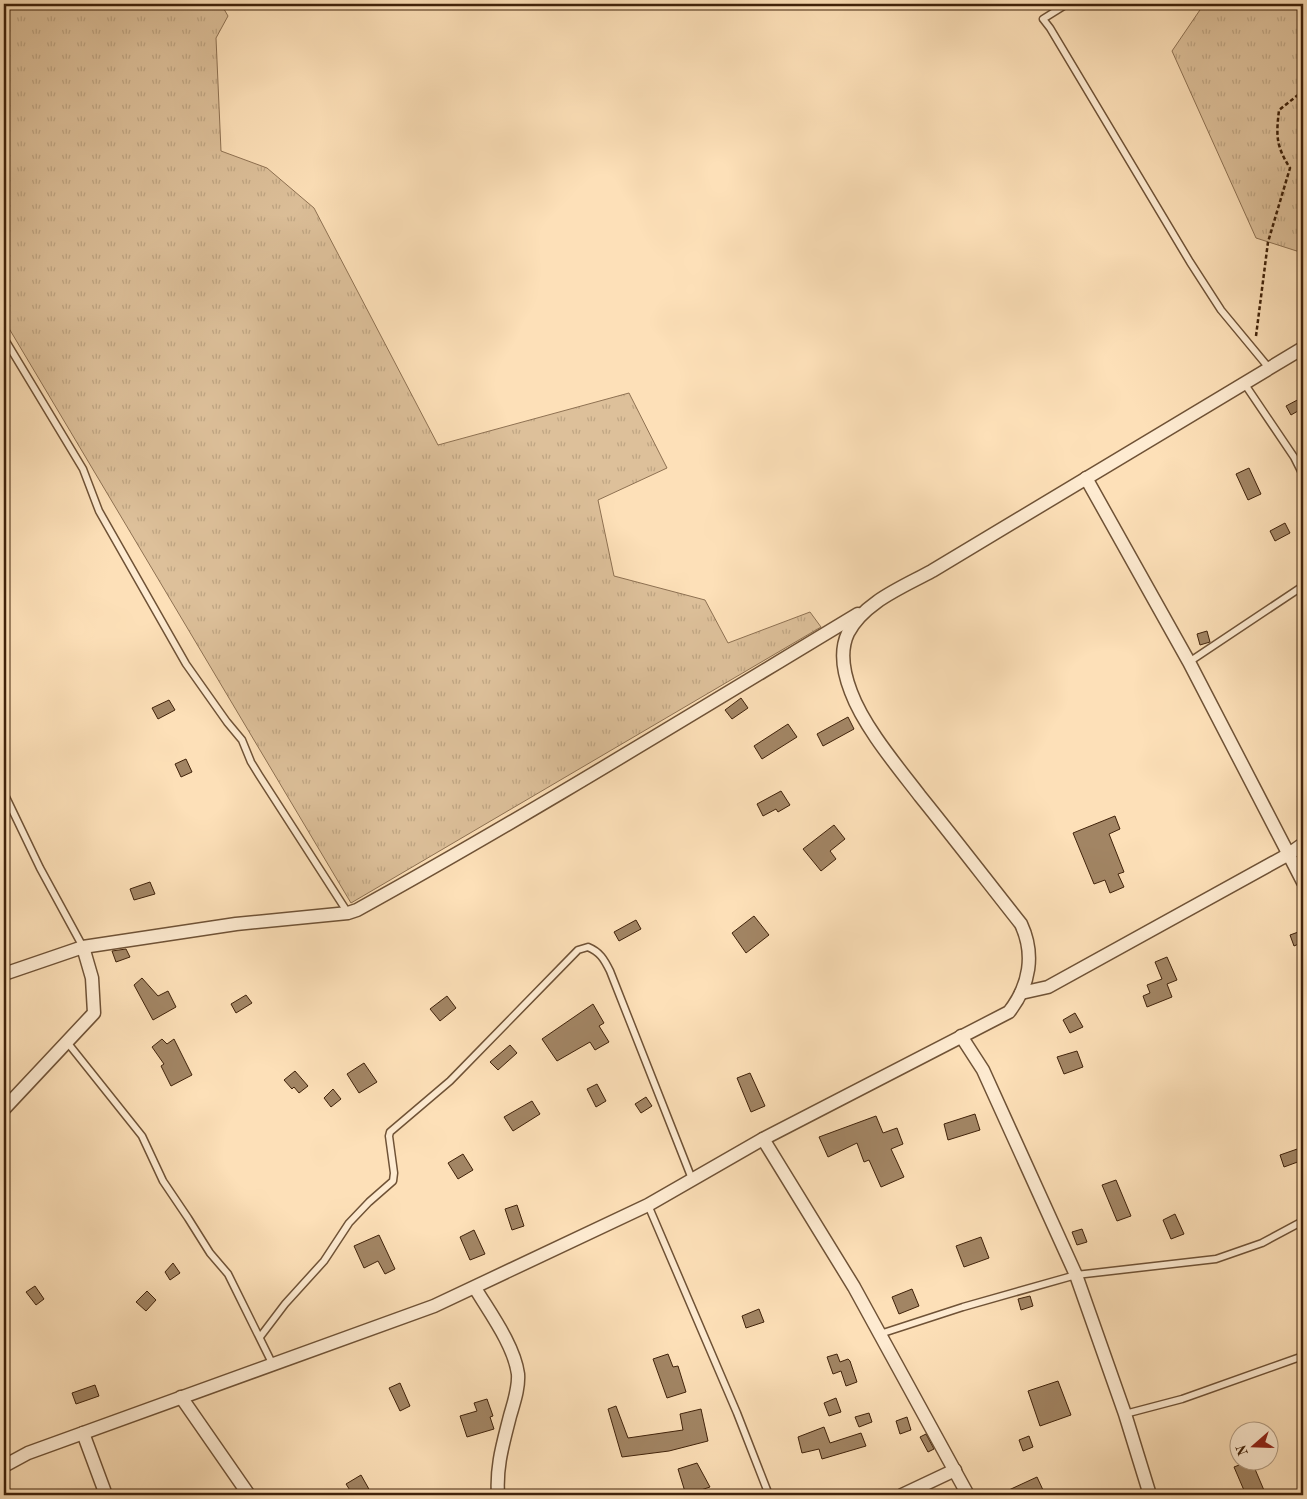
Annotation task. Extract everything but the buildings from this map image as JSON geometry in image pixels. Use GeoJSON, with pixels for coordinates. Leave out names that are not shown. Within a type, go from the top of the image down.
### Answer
{"type":"FeatureCollection","features":[{"type":"Feature","properties":{"kind":"street"},"geometry":{"type":"LineString","coordinates":[[4,974],[83,947],[236,924],[348,913],[438,865],[1303,348]]}},
{"type":"Feature","properties":{"kind":"street"},"geometry":{"type":"LineString","coordinates":[[1086,478],[1189,662],[1303,882]]}},
{"type":"Feature","properties":{"kind":"street"},"geometry":{"type":"LineString","coordinates":[[4,1466],[28,1452],[425,1310],[475,1288],[648,1205],[763,1139],[1009,1012],[1029,972],[1030,960],[1026,935],[1021,924],[895,763],[866,721],[852,694],[844,671],[843,651],[848,634],[869,608]]}},
{"type":"Feature","properties":{"kind":"street"},"geometry":{"type":"LineString","coordinates":[[1020,993],[1048,988],[1289,854],[1303,844]]}},
{"type":"Feature","properties":{"kind":"street"},"geometry":{"type":"LineString","coordinates":[[4,1109],[94,1013],[92,978],[83,947]]}},
{"type":"Feature","properties":{"kind":"street"},"geometry":{"type":"LineString","coordinates":[[961,1036],[983,1070],[1076,1275],[1125,1414],[1150,1495]]}},
{"type":"Feature","properties":{"kind":"street"},"geometry":{"type":"LineString","coordinates":[[763,1139],[854,1287],[968,1495]]}},
{"type":"Feature","properties":{"kind":"street"},"geometry":{"type":"LineString","coordinates":[[475,1288],[507,1343],[518,1375],[517,1391],[498,1462],[498,1495]]}},
{"type":"Feature","properties":{"kind":"street"},"geometry":{"type":"LineString","coordinates":[[181,1398],[249,1495]]}},
{"type":"Feature","properties":{"kind":"street"},"geometry":{"type":"LineString","coordinates":[[83,1433],[106,1495]]}},
{"type":"Feature","properties":{"kind":"street"},"geometry":{"type":"LineString","coordinates":[[902,1495],[955,1470]]}},
{"type":"Feature","properties":{"kind":"lane"},"geometry":{"type":"LineString","coordinates":[[1067,4],[1043,19],[1221,310],[1269,368]]}},
{"type":"Feature","properties":{"kind":"lane"},"geometry":{"type":"LineString","coordinates":[[4,338],[83,469],[98,511],[186,664],[226,722],[242,740],[258,775],[348,913]]}},
{"type":"Feature","properties":{"kind":"lane"},"geometry":{"type":"LineString","coordinates":[[1244,383],[1294,457],[1303,476]]}},
{"type":"Feature","properties":{"kind":"lane"},"geometry":{"type":"LineString","coordinates":[[1189,662],[1303,586]]}},
{"type":"Feature","properties":{"kind":"lane"},"geometry":{"type":"LineString","coordinates":[[4,793],[40,868],[83,947]]}},
{"type":"Feature","properties":{"kind":"lane"},"geometry":{"type":"LineString","coordinates":[[260,1337],[284,1304],[324,1261],[349,1224],[369,1202],[393,1181],[390,1132],[450,1080],[578,950],[588,946],[601,954],[610,971],[692,1179]]}},
{"type":"Feature","properties":{"kind":"lane"},"geometry":{"type":"LineString","coordinates":[[67,1042],[142,1136],[163,1182],[210,1253],[228,1274],[273,1365]]}},
{"type":"Feature","properties":{"kind":"lane"},"geometry":{"type":"LineString","coordinates":[[648,1205],[737,1413],[769,1495]]}},
{"type":"Feature","properties":{"kind":"lane"},"geometry":{"type":"LineString","coordinates":[[880,1334],[963,1307],[1076,1275],[1216,1259],[1262,1243],[1303,1221]]}},
{"type":"Feature","properties":{"kind":"lane"},"geometry":{"type":"LineString","coordinates":[[1125,1414],[1182,1399],[1303,1356]]}},
{"type":"Feature","properties":{"kind":"path"},"geometry":{"type":"LineString","coordinates":[[1254,350],[1268,242],[1290,168],[1280,152],[1277,131],[1279,110],[1303,91]]}},
{"type":"Feature","properties":{"kind":"green space"},"geometry":{"type":"Polygon","coordinates":[[[4,4],[221,4],[228,16],[216,38],[221,151],[267,168],[314,208],[438,445],[629,393],[667,468],[598,500],[614,576],[705,600],[728,643],[810,612],[821,627],[351,903],[4,320],[4,4]]]}},
{"type":"Feature","properties":{"kind":"green space"},"geometry":{"type":"Polygon","coordinates":[[[1204,4],[1303,4],[1303,253],[1256,238],[1172,51],[1204,4]]]}}]}
